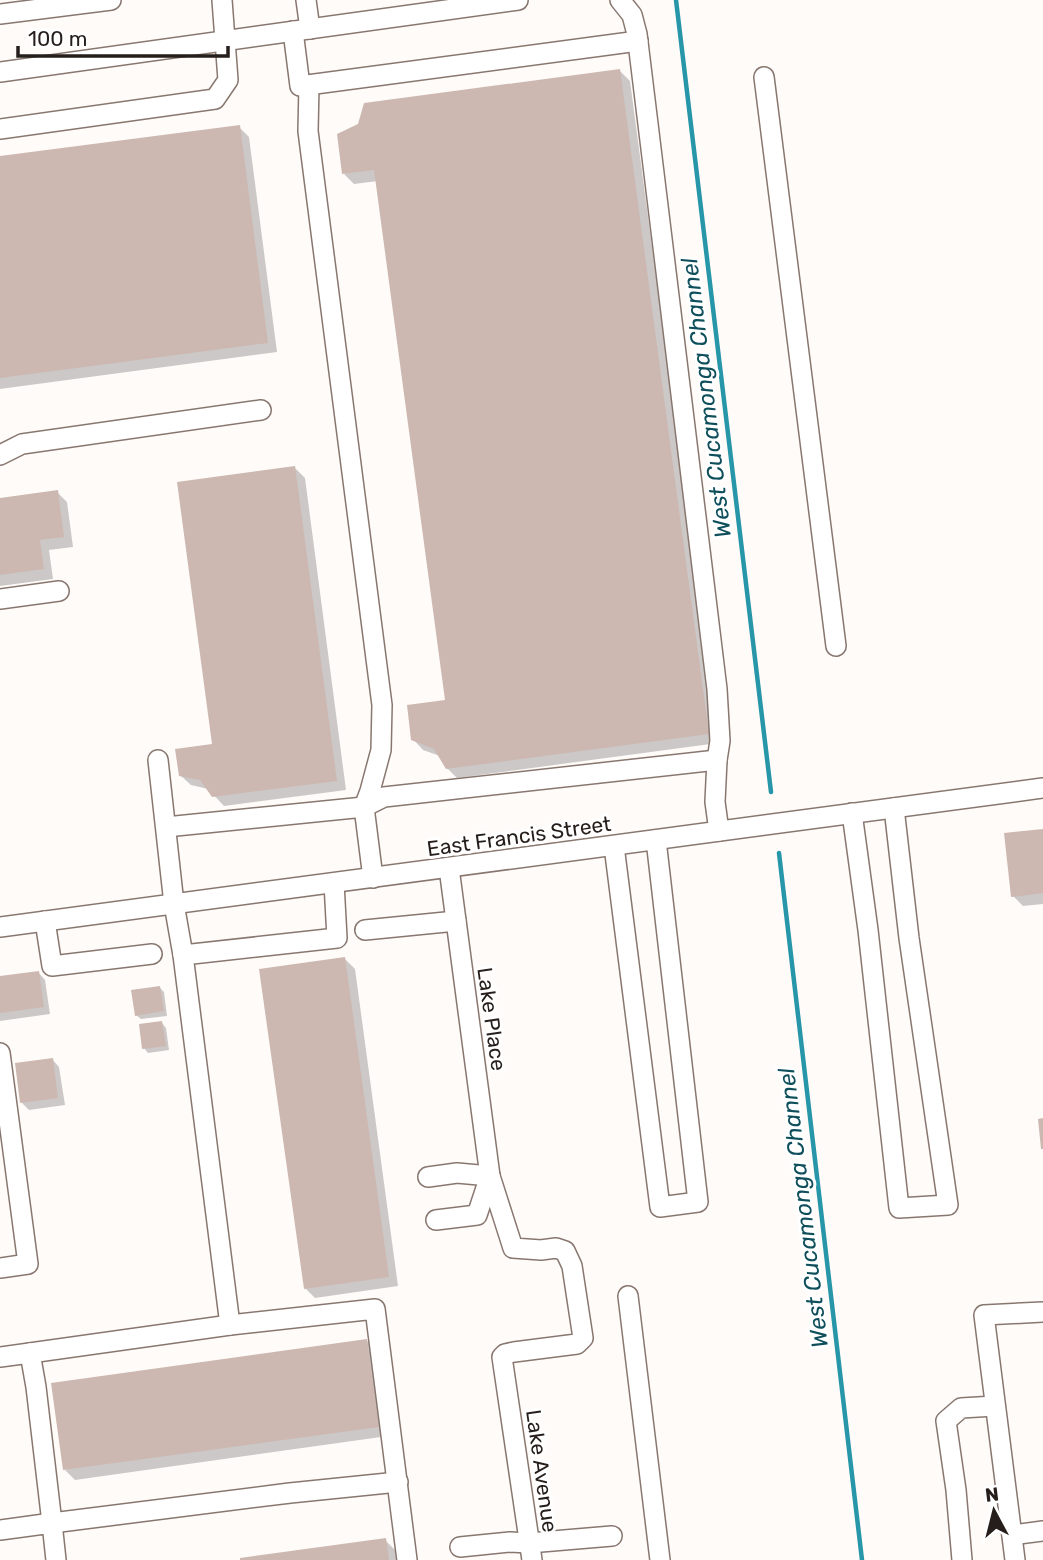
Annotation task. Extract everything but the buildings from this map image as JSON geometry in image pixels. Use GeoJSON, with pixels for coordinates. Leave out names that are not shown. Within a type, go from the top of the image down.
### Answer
{"type":"FeatureCollection","features":[{"type":"Feature","properties":{"kind":"street"},"geometry":{"type":"LineString","coordinates":[[0,14],[111,0]]}},
{"type":"Feature","properties":{"kind":"street"},"geometry":{"type":"LineString","coordinates":[[0,129],[215,99],[228,80],[222,0]]}},
{"type":"Feature","properties":{"kind":"street"},"geometry":{"type":"LineString","coordinates":[[306,0],[300,86],[638,41]]}},
{"type":"Feature","properties":{"kind":"street"},"geometry":{"type":"LineString","coordinates":[[0,72],[518,0]]}},
{"type":"Feature","properties":{"kind":"street"},"geometry":{"type":"LineString","coordinates":[[620,0],[632,15],[638,41],[717,689],[720,741],[715,802],[719,831]]}},
{"type":"Feature","properties":{"kind":"street"},"geometry":{"type":"LineString","coordinates":[[764,76],[836,646]]}},
{"type":"Feature","properties":{"kind":"street"},"geometry":{"type":"LineString","coordinates":[[309,85],[308,131],[382,705],[381,750],[364,807],[373,878]]}},
{"type":"Feature","properties":{"kind":"street"},"geometry":{"type":"LineString","coordinates":[[0,455],[22,444],[261,410]]}},
{"type":"Feature","properties":{"kind":"street"},"geometry":{"type":"LineString","coordinates":[[0,599],[59,591]]}},
{"type":"Feature","properties":{"kind":"street"},"geometry":{"type":"LineString","coordinates":[[158,760],[174,904],[183,955],[230,1325]]}},
{"type":"Feature","properties":{"kind":"street"},"geometry":{"type":"LineString","coordinates":[[166,827],[364,807],[384,797],[717,760]]}},
{"type":"Feature","properties":{"kind":"street","name":"East Francis Street"},"geometry":{"type":"LineString","coordinates":[[0,927],[1043,788]]}},
{"type":"Feature","properties":{"kind":"street"},"geometry":{"type":"LineString","coordinates":[[852,813],[899,1208],[948,1205],[909,938],[894,808]]}},
{"type":"Feature","properties":{"kind":"street"},"geometry":{"type":"LineString","coordinates":[[614,846],[660,1207],[698,1202],[656,840]]}},
{"type":"Feature","properties":{"kind":"street","name":"Lake Place"},"geometry":{"type":"LineString","coordinates":[[449,868],[490,1177],[513,1248],[556,1248],[565,1251],[572,1266],[583,1338],[578,1344],[505,1354],[502,1357],[508,1389]]}},
{"type":"Feature","properties":{"kind":"street"},"geometry":{"type":"LineString","coordinates":[[183,955],[337,939],[334,883]]}},
{"type":"Feature","properties":{"kind":"street"},"geometry":{"type":"LineString","coordinates":[[45,921],[52,966],[152,954]]}},
{"type":"Feature","properties":{"kind":"street"},"geometry":{"type":"LineString","coordinates":[[365,930],[456,921]]}},
{"type":"Feature","properties":{"kind":"street"},"geometry":{"type":"LineString","coordinates":[[0,1053],[28,1264],[0,1268]]}},
{"type":"Feature","properties":{"kind":"street"},"geometry":{"type":"LineString","coordinates":[[428,1177],[457,1173],[490,1177],[477,1214],[436,1220]]}},
{"type":"Feature","properties":{"kind":"street"},"geometry":{"type":"LineString","coordinates":[[628,1296],[660,1560]]}},
{"type":"Feature","properties":{"kind":"street"},"geometry":{"type":"LineString","coordinates":[[0,1357],[230,1325],[375,1309],[407,1560]]}},
{"type":"Feature","properties":{"kind":"street"},"geometry":{"type":"LineString","coordinates":[[1015,1560],[984,1315],[1043,1312]]}},
{"type":"Feature","properties":{"kind":"street"},"geometry":{"type":"LineString","coordinates":[[30,1353],[56,1560]]}},
{"type":"Feature","properties":{"kind":"street","name":"Lake Avenue"},"geometry":{"type":"LineString","coordinates":[[508,1389],[531,1551]]}},
{"type":"Feature","properties":{"kind":"street"},"geometry":{"type":"LineString","coordinates":[[962,1560],[946,1421],[961,1408],[995,1406]]}},
{"type":"Feature","properties":{"kind":"street"},"geometry":{"type":"LineString","coordinates":[[0,1530],[398,1482]]}},
{"type":"Feature","properties":{"kind":"street"},"geometry":{"type":"LineString","coordinates":[[1012,1535],[1043,1531]]}},
{"type":"Feature","properties":{"kind":"street"},"geometry":{"type":"LineString","coordinates":[[460,1547],[510,1542],[531,1551],[612,1536]]}},
{"type":"Feature","properties":{"kind":"waterway","name":"West Cucamonga Channel"},"geometry":{"type":"LineString","coordinates":[[676,0],[771,792]]}},
{"type":"Feature","properties":{"kind":"waterway","name":"West Cucamonga Channel"},"geometry":{"type":"LineString","coordinates":[[779,853],[862,1560]]}}]}
